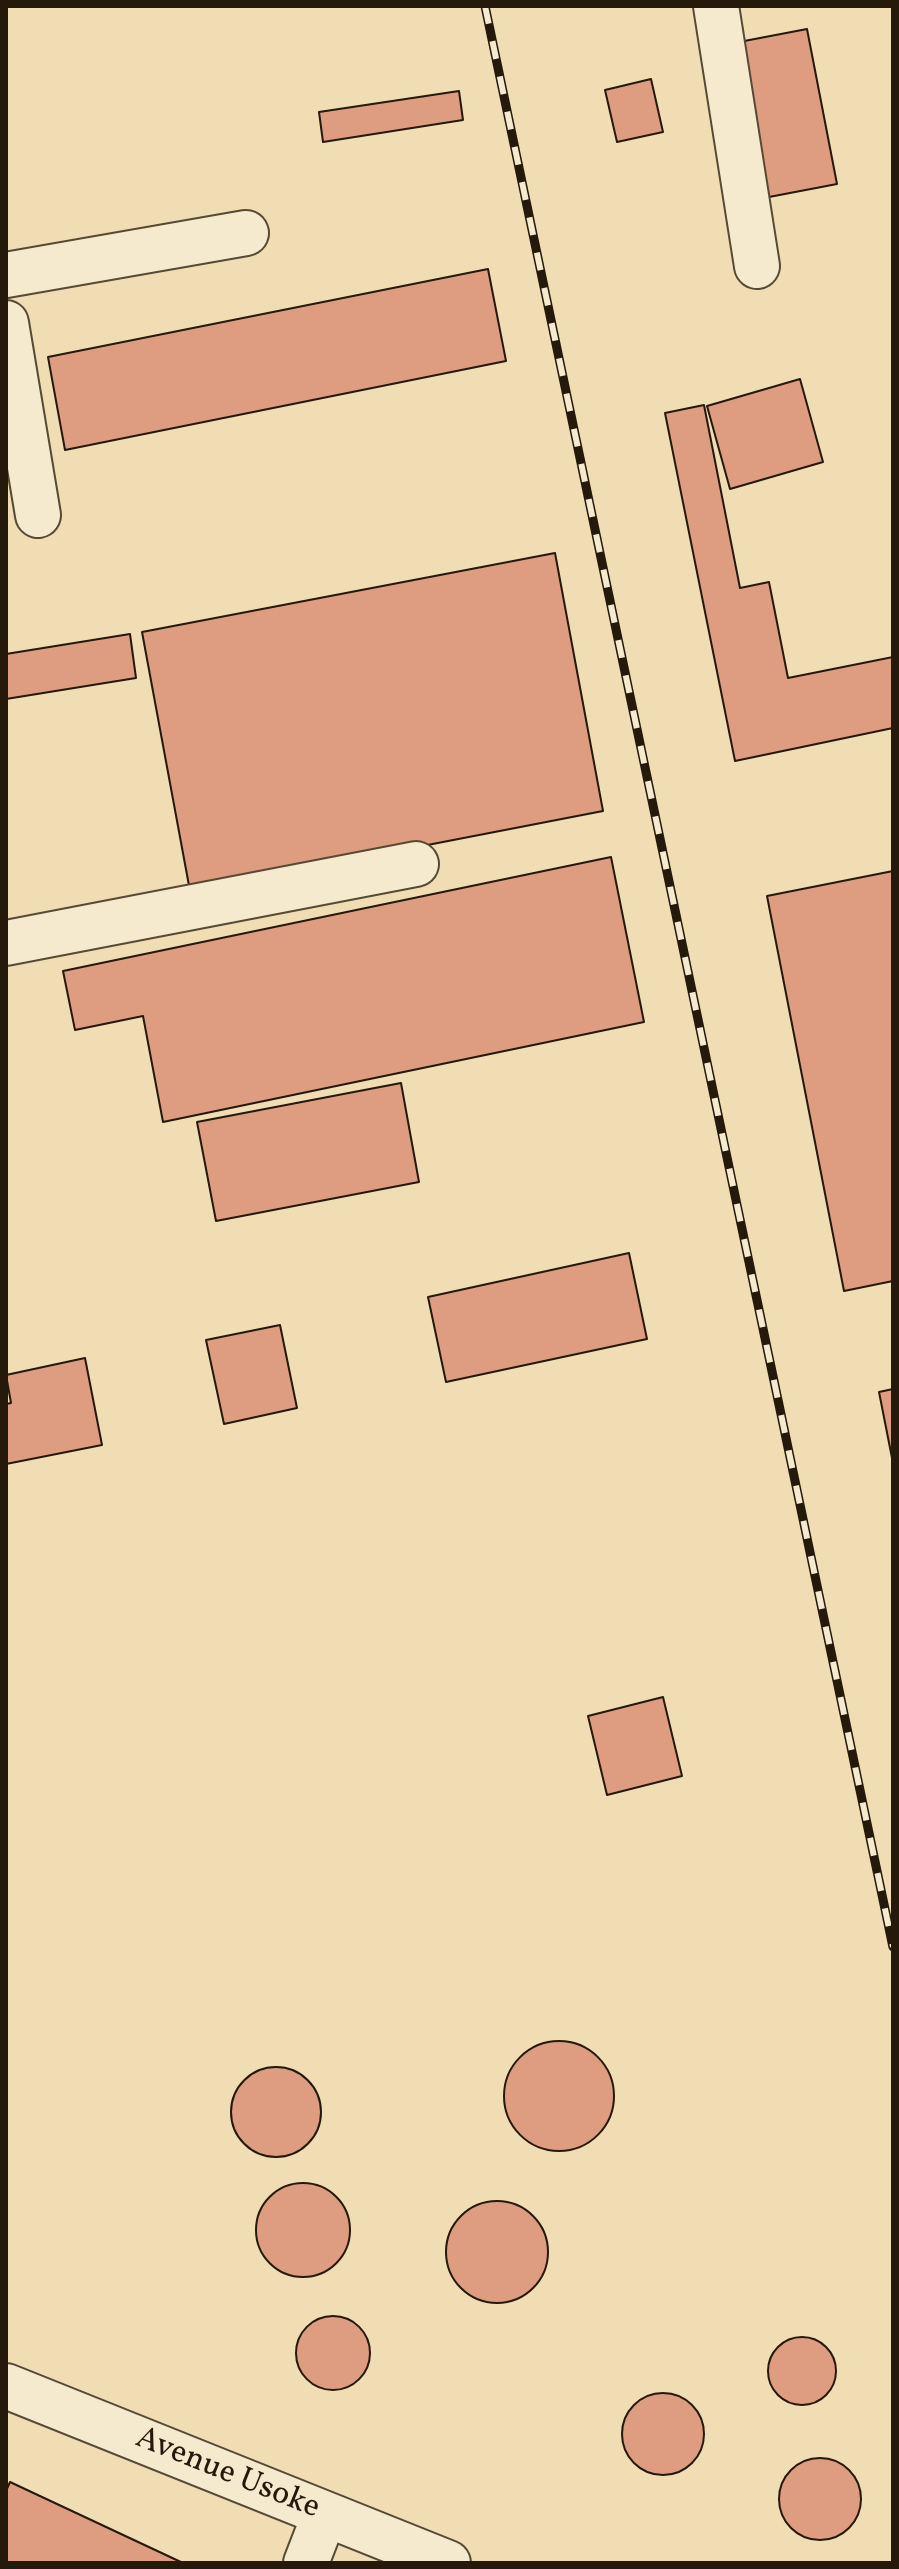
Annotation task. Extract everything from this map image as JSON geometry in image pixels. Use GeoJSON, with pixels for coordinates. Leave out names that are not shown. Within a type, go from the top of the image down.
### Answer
{"type":"FeatureCollection","features":[{"type":"Feature","properties":{"kind":"street"},"geometry":{"type":"LineString","coordinates":[[716,6],[757,266]]}},
{"type":"Feature","properties":{"kind":"street"},"geometry":{"type":"LineString","coordinates":[[6,275],[246,233]]}},
{"type":"Feature","properties":{"kind":"street"},"geometry":{"type":"LineString","coordinates":[[6,323],[38,515]]}},
{"type":"Feature","properties":{"kind":"street"},"geometry":{"type":"LineString","coordinates":[[6,943],[416,864]]}},
{"type":"Feature","properties":{"kind":"street","name":"Avenue Usoke"},"geometry":{"type":"LineString","coordinates":[[6,2386],[448,2563]]}},
{"type":"Feature","properties":{"kind":"street"},"geometry":{"type":"LineString","coordinates":[[306,2563],[325,2514]]}},
{"type":"Feature","properties":{"kind":"building"},"geometry":{"type":"Polygon","coordinates":[[[807,29],[837,184],[769,197],[739,42],[807,29]]]}},
{"type":"Feature","properties":{"kind":"building"},"geometry":{"type":"Polygon","coordinates":[[[651,79],[663,132],[617,142],[605,90],[651,79]]]}},
{"type":"Feature","properties":{"kind":"building"},"geometry":{"type":"Polygon","coordinates":[[[459,91],[463,120],[323,142],[319,112],[459,91]]]}},
{"type":"Feature","properties":{"kind":"building"},"geometry":{"type":"Polygon","coordinates":[[[488,269],[506,361],[65,450],[48,357],[488,269]]]}},
{"type":"Feature","properties":{"kind":"building"},"geometry":{"type":"Polygon","coordinates":[[[800,379],[823,462],[730,489],[707,406],[800,379]]]}},
{"type":"Feature","properties":{"kind":"building"},"geometry":{"type":"Polygon","coordinates":[[[704,405],[740,588],[769,582],[788,678],[893,657],[893,728],[735,761],[665,413],[704,405]]]}},
{"type":"Feature","properties":{"kind":"building"},"geometry":{"type":"Polygon","coordinates":[[[555,553],[603,811],[190,891],[142,632],[555,553]]]}},
{"type":"Feature","properties":{"kind":"building"},"geometry":{"type":"Polygon","coordinates":[[[130,634],[136,678],[6,699],[6,654],[130,634]]]}},
{"type":"Feature","properties":{"kind":"building"},"geometry":{"type":"Polygon","coordinates":[[[611,857],[644,1022],[163,1122],[143,1016],[75,1030],[63,971],[611,857]]]}},
{"type":"Feature","properties":{"kind":"building"},"geometry":{"type":"Polygon","coordinates":[[[893,871],[893,1281],[844,1291],[767,896],[893,871]]]}},
{"type":"Feature","properties":{"kind":"building"},"geometry":{"type":"Polygon","coordinates":[[[401,1083],[419,1182],[216,1221],[197,1122],[401,1083]]]}},
{"type":"Feature","properties":{"kind":"building"},"geometry":{"type":"Polygon","coordinates":[[[629,1253],[647,1339],[446,1382],[428,1297],[629,1253]]]}},
{"type":"Feature","properties":{"kind":"building"},"geometry":{"type":"Polygon","coordinates":[[[280,1325],[297,1408],[224,1424],[206,1340],[280,1325]]]}},
{"type":"Feature","properties":{"kind":"building"},"geometry":{"type":"Polygon","coordinates":[[[85,1358],[102,1445],[6,1464],[6,1404],[11,1403],[6,1375],[85,1358]]]}},
{"type":"Feature","properties":{"kind":"building"},"geometry":{"type":"Polygon","coordinates":[[[893,1389],[893,1463],[879,1392],[893,1389]]]}},
{"type":"Feature","properties":{"kind":"building"},"geometry":{"type":"Polygon","coordinates":[[[663,1697],[682,1776],[607,1795],[588,1716],[663,1697]]]}},
{"type":"Feature","properties":{"kind":"building"},"geometry":{"type":"Polygon","coordinates":[[[559,2041],[580,2045],[598,2057],[610,2075],[614,2096],[610,2117],[598,2135],[580,2147],[559,2151],[538,2147],[520,2135],[508,2117],[504,2096],[508,2075],[520,2057],[538,2045],[559,2041]]]}},
{"type":"Feature","properties":{"kind":"building"},"geometry":{"type":"Polygon","coordinates":[[[276,2067],[293,2071],[308,2080],[317,2095],[321,2112],[317,2129],[308,2144],[293,2153],[276,2157],[259,2153],[244,2144],[235,2129],[231,2112],[235,2095],[244,2080],[259,2071],[276,2067]]]}},
{"type":"Feature","properties":{"kind":"building"},"geometry":{"type":"Polygon","coordinates":[[[303,2183],[321,2187],[336,2197],[346,2212],[350,2230],[346,2248],[336,2263],[321,2273],[303,2277],[285,2273],[270,2263],[260,2248],[256,2230],[260,2212],[270,2197],[285,2187],[303,2183]]]}},
{"type":"Feature","properties":{"kind":"building"},"geometry":{"type":"Polygon","coordinates":[[[497,2201],[516,2205],[533,2216],[544,2233],[548,2252],[544,2271],[533,2288],[516,2299],[497,2303],[478,2299],[461,2288],[450,2271],[446,2252],[450,2233],[461,2216],[478,2205],[497,2201]]]}},
{"type":"Feature","properties":{"kind":"building"},"geometry":{"type":"Polygon","coordinates":[[[326,2316],[340,2316],[354,2322],[364,2332],[370,2353],[368,2367],[354,2384],[340,2390],[326,2390],[312,2384],[302,2374],[296,2360],[296,2346],[302,2332],[312,2322],[326,2316]]]}},
{"type":"Feature","properties":{"kind":"building"},"geometry":{"type":"Polygon","coordinates":[[[802,2337],[826,2347],[836,2371],[826,2395],[802,2405],[778,2395],[768,2371],[778,2347],[802,2337]]]}},
{"type":"Feature","properties":{"kind":"building"},"geometry":{"type":"Polygon","coordinates":[[[663,2393],[679,2396],[692,2405],[701,2418],[704,2434],[701,2450],[692,2463],[679,2472],[663,2475],[647,2472],[634,2463],[625,2450],[622,2434],[625,2418],[634,2405],[647,2396],[663,2393]]]}},
{"type":"Feature","properties":{"kind":"building"},"geometry":{"type":"Polygon","coordinates":[[[820,2458],[836,2461],[849,2470],[858,2483],[861,2499],[858,2515],[849,2528],[836,2537],[820,2540],[804,2537],[791,2528],[782,2515],[779,2499],[782,2483],[791,2470],[804,2461],[820,2458]]]}},
{"type":"Feature","properties":{"kind":"building"},"geometry":{"type":"Polygon","coordinates":[[[10,2482],[183,2563],[6,2563],[6,2491],[10,2482]]]}},
{"type":"Feature","properties":{"kind":"railway"},"geometry":{"type":"LineString","coordinates":[[485,6],[893,1947]]}}]}
